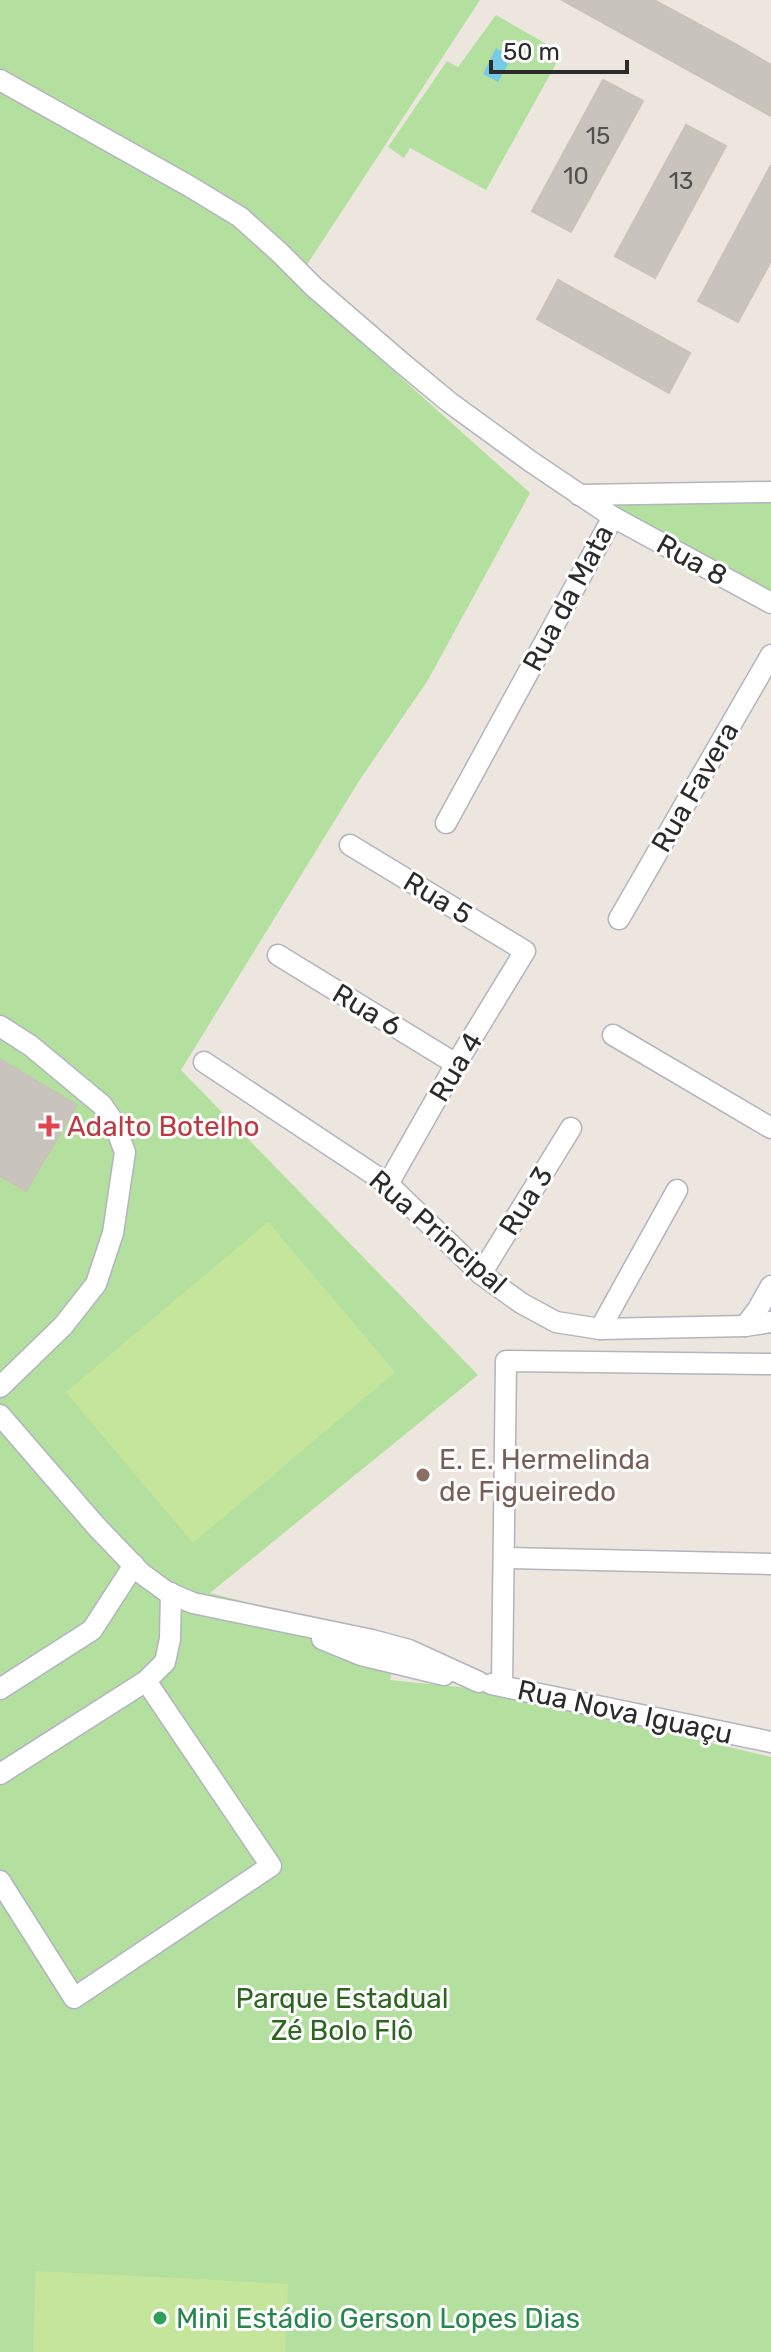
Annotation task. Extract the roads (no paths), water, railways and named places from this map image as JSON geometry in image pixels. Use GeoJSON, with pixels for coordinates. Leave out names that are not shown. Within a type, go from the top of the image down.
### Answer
{"type":"FeatureCollection","features":[{"type":"Feature","properties":{"kind":"street","name":"Rua da Mata"},"geometry":{"type":"LineString","coordinates":[[0,80],[240,217],[314,287],[449,402],[613,517],[446,823]]}},
{"type":"Feature","properties":{"kind":"street"},"geometry":{"type":"LineString","coordinates":[[578,495],[771,492]]}},
{"type":"Feature","properties":{"kind":"street","name":"Rua 8"},"geometry":{"type":"LineString","coordinates":[[613,517],[771,603]]}},
{"type":"Feature","properties":{"kind":"street","name":"Rua Favera"},"geometry":{"type":"LineString","coordinates":[[619,919],[771,655]]}},
{"type":"Feature","properties":{"kind":"street","name":"Rua 5"},"geometry":{"type":"LineString","coordinates":[[350,845],[525,951]]}},
{"type":"Feature","properties":{"kind":"street","name":"Rua 4"},"geometry":{"type":"LineString","coordinates":[[388,1184],[525,951]]}},
{"type":"Feature","properties":{"kind":"street","name":"Rua 6"},"geometry":{"type":"LineString","coordinates":[[278,955],[456,1064]]}},
{"type":"Feature","properties":{"kind":"street"},"geometry":{"type":"LineString","coordinates":[[0,1026],[31,1046],[102,1105],[113,1121],[125,1152],[113,1233],[96,1284],[63,1326],[0,1387]]}},
{"type":"Feature","properties":{"kind":"street"},"geometry":{"type":"LineString","coordinates":[[613,1035],[771,1128]]}},
{"type":"Feature","properties":{"kind":"street","name":"Rua Principal"},"geometry":{"type":"LineString","coordinates":[[204,1062],[388,1184],[481,1274],[521,1303],[556,1322],[600,1329],[745,1326],[771,1322]]}},
{"type":"Feature","properties":{"kind":"street","name":"Rua 3"},"geometry":{"type":"LineString","coordinates":[[481,1274],[571,1128]]}},
{"type":"Feature","properties":{"kind":"street"},"geometry":{"type":"LineString","coordinates":[[600,1329],[677,1190]]}},
{"type":"Feature","properties":{"kind":"street"},"geometry":{"type":"LineString","coordinates":[[745,1326],[771,1286]]}},
{"type":"Feature","properties":{"kind":"street"},"geometry":{"type":"LineString","coordinates":[[502,1686],[506,1361],[771,1364]]}},
{"type":"Feature","properties":{"kind":"street","name":"Rua Nova Iguaçu"},"geometry":{"type":"LineString","coordinates":[[0,1415],[134,1565],[154,1584],[193,1603],[409,1650],[479,1682],[771,1742]]}},
{"type":"Feature","properties":{"kind":"street"},"geometry":{"type":"LineString","coordinates":[[504,1558],[771,1564]]}},
{"type":"Feature","properties":{"kind":"street"},"geometry":{"type":"LineString","coordinates":[[0,1689],[92,1630],[134,1565]]}},
{"type":"Feature","properties":{"kind":"street"},"geometry":{"type":"LineString","coordinates":[[0,1774],[146,1681],[165,1662],[170,1639],[171,1593]]}},
{"type":"Feature","properties":{"kind":"street"},"geometry":{"type":"LineString","coordinates":[[0,1881],[74,1998],[271,1866],[146,1681]]}},
{"type":"Feature","properties":{"kind":"water"},"geometry":{"type":"Polygon","coordinates":[[[496,48],[512,57],[498,82],[483,74],[496,48]]]}},
{"type":"Feature","properties":{"kind":"place","name":"Adalto Botelho"},"geometry":{"type":"Point","coordinates":[49,1126]}},
{"type":"Feature","properties":{"kind":"place","name":"E. E. Hermelinda de Figueiredo"},"geometry":{"type":"Point","coordinates":[423,1475]}},
{"type":"Feature","properties":{"kind":"place","name":"Mini Estádio Gerson Lopes Dias"},"geometry":{"type":"Point","coordinates":[160,2318]}},
{"type":"Feature","properties":{"kind":"park label","name":"Parque Estadual Zé Bolo Flô"},"geometry":{"type":"Point","coordinates":[342,2014]}}]}
